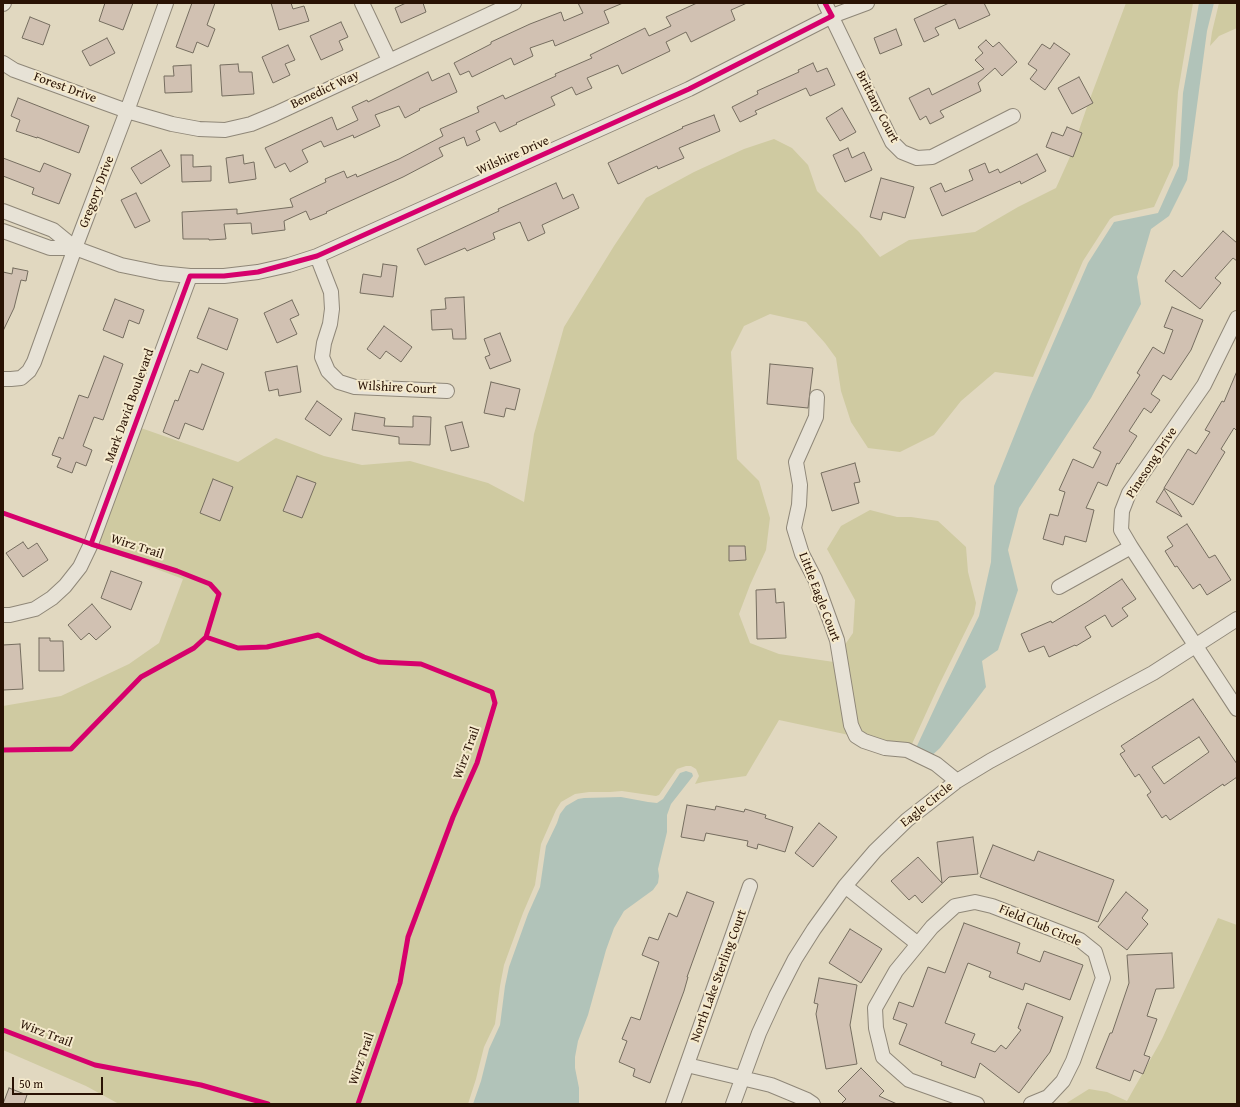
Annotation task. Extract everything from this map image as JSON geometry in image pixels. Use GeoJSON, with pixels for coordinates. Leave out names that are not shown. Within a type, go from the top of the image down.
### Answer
{"type":"FeatureCollection","features":[{"type":"Feature","properties":{"kind":"street","name":"Gregory Drive"},"geometry":{"type":"LineString","coordinates":[[3,379],[10,380],[21,378],[29,371],[34,362],[166,3]]}},
{"type":"Feature","properties":{"kind":"street"},"geometry":{"type":"LineString","coordinates":[[362,3],[389,60]]}},
{"type":"Feature","properties":{"kind":"street","name":"Benedict Way"},"geometry":{"type":"LineString","coordinates":[[127,111],[192,128],[225,130],[251,124],[514,3]]}},
{"type":"Feature","properties":{"kind":"street","name":"Brittany Court"},"geometry":{"type":"LineString","coordinates":[[825,3],[892,142],[902,152],[917,158],[932,157],[1014,116]]}},
{"type":"Feature","properties":{"kind":"street","name":"Wilshire Drive"},"geometry":{"type":"LineString","coordinates":[[3,211],[53,230],[75,248],[121,265],[160,273],[190,276],[224,276],[258,272],[317,256],[689,89],[832,16],[867,3]]}},
{"type":"Feature","properties":{"kind":"street","name":"Forest Drive"},"geometry":{"type":"LineString","coordinates":[[3,63],[14,70],[127,111]]}},
{"type":"Feature","properties":{"kind":"street","name":"Wilshire Drive"},"geometry":{"type":"LineString","coordinates":[[3,231],[50,248],[75,248]]}},
{"type":"Feature","properties":{"kind":"street","name":"Wilshire Court"},"geometry":{"type":"LineString","coordinates":[[317,256],[331,292],[332,309],[330,324],[324,343],[322,357],[328,371],[339,382],[355,387],[447,391]]}},
{"type":"Feature","properties":{"kind":"street","name":"Mark David Boulevard"},"geometry":{"type":"LineString","coordinates":[[3,615],[10,615],[35,609],[52,598],[65,586],[80,567],[91,544],[190,276]]}},
{"type":"Feature","properties":{"kind":"street","name":"Pinesong Drive"},"geometry":{"type":"LineString","coordinates":[[1237,318],[1204,385],[1130,493],[1122,511],[1121,530],[1237,709]]}},
{"type":"Feature","properties":{"kind":"street","name":"Little Eagle Court"},"geometry":{"type":"LineString","coordinates":[[817,397],[816,418],[796,462],[800,485],[799,505],[794,528],[802,554],[814,579],[836,640],[852,725],[856,736],[864,741],[885,748],[907,750],[936,764],[957,780]]}},
{"type":"Feature","properties":{"kind":"street"},"geometry":{"type":"LineString","coordinates":[[1059,587],[1131,547]]}},
{"type":"Feature","properties":{"kind":"street","name":"Eagle Circle"},"geometry":{"type":"LineString","coordinates":[[733,1104],[776,996],[792,965],[814,929],[845,886],[875,851],[907,820],[957,780],[1147,677],[1237,619]]}},
{"type":"Feature","properties":{"kind":"street","name":"North Lake Sterling Court"},"geometry":{"type":"LineString","coordinates":[[673,1104],[750,886]]}},
{"type":"Feature","properties":{"kind":"street"},"geometry":{"type":"LineString","coordinates":[[845,886],[918,944]]}},
{"type":"Feature","properties":{"kind":"street","name":"Field Club Circle"},"geometry":{"type":"LineString","coordinates":[[977,1104],[909,1080],[883,1057],[876,1028],[875,1008],[896,971],[932,927],[955,906],[975,902],[992,906],[1080,940],[1095,952],[1103,978],[1073,1061],[1063,1081],[1048,1097],[1031,1104]]}},
{"type":"Feature","properties":{"kind":"street"},"geometry":{"type":"LineString","coordinates":[[687,1065],[771,1085],[813,1104]]}},
{"type":"Feature","properties":{"kind":"shaded area"},"geometry":{"type":"Polygon","coordinates":[[[1126,3],[1193,3],[1178,92],[1173,165],[1154,207],[1114,216],[1110,219],[1083,261],[1033,377],[995,372],[961,401],[934,435],[900,452],[868,448],[851,422],[841,391],[836,358],[806,322],[770,314],[744,326],[731,352],[737,459],[759,481],[770,518],[766,550],[739,614],[750,643],[779,654],[834,662],[849,735],[779,720],[746,776],[695,784],[699,776],[696,769],[691,766],[686,766],[677,769],[659,795],[656,796],[622,791],[589,792],[575,794],[561,802],[541,844],[535,885],[504,965],[495,1024],[484,1047],[468,1104],[119,1104],[86,1086],[3,1050],[3,706],[61,696],[129,664],[159,643],[183,579],[98,547],[141,428],[238,462],[276,438],[324,456],[362,465],[410,461],[488,483],[524,502],[534,434],[564,327],[614,246],[646,198],[694,172],[744,149],[774,139],[792,148],[808,165],[817,191],[859,232],[880,257],[909,240],[975,232],[1018,207],[1056,188],[1069,159],[1126,3]]]}},
{"type":"Feature","properties":{"kind":"shaded area"},"geometry":{"type":"Polygon","coordinates":[[[1199,3],[1214,3],[1207,31],[1187,180],[1169,216],[1151,229],[1137,277],[1141,304],[1091,398],[1019,508],[1008,550],[1018,590],[998,650],[982,661],[986,687],[940,748],[927,760],[916,748],[979,616],[991,562],[994,486],[1031,394],[1088,263],[1114,222],[1158,213],[1179,166],[1183,93],[1199,3]]]}},
{"type":"Feature","properties":{"kind":"shaded area"},"geometry":{"type":"Polygon","coordinates":[[[1219,3],[1237,3],[1237,28],[1219,36],[1210,46],[1212,32],[1219,3]]]}},
{"type":"Feature","properties":{"kind":"shaded area"},"geometry":{"type":"Polygon","coordinates":[[[870,510],[897,517],[911,517],[938,521],[966,547],[968,572],[976,603],[974,614],[912,744],[887,741],[867,735],[861,731],[844,646],[853,633],[855,600],[827,549],[841,526],[870,510]]]}},
{"type":"Feature","properties":{"kind":"shaded area"},"geometry":{"type":"Polygon","coordinates":[[[686,771],[692,773],[693,776],[671,804],[667,815],[667,832],[658,869],[658,883],[653,890],[624,911],[614,928],[606,950],[588,1015],[578,1041],[575,1057],[575,1068],[579,1088],[579,1104],[473,1104],[481,1081],[489,1049],[500,1025],[509,967],[528,914],[540,887],[546,846],[560,814],[566,806],[578,799],[584,798],[621,797],[657,803],[663,799],[680,773],[686,771]]]}},
{"type":"Feature","properties":{"kind":"shaded area"},"geometry":{"type":"Polygon","coordinates":[[[1218,918],[1237,925],[1237,1104],[1065,1104],[1089,1089],[1107,1092],[1127,1101],[1162,1039],[1218,918]]]}},
{"type":"Feature","properties":{"kind":"building"},"geometry":{"type":"Polygon","coordinates":[[[105,3],[133,3],[123,30],[99,21],[105,3]]]}},
{"type":"Feature","properties":{"kind":"building"},"geometry":{"type":"Polygon","coordinates":[[[192,3],[215,3],[207,25],[215,29],[208,47],[197,42],[193,53],[176,47],[192,3]]]}},
{"type":"Feature","properties":{"kind":"building"},"geometry":{"type":"Polygon","coordinates":[[[271,3],[291,3],[293,9],[304,6],[309,21],[279,30],[271,3]]]}},
{"type":"Feature","properties":{"kind":"building"},"geometry":{"type":"Polygon","coordinates":[[[406,3],[423,3],[426,12],[401,23],[395,8],[406,3]]]}},
{"type":"Feature","properties":{"kind":"building"},"geometry":{"type":"Polygon","coordinates":[[[578,3],[623,3],[604,11],[609,23],[555,46],[553,40],[530,48],[533,56],[514,65],[511,58],[472,77],[469,71],[460,75],[454,63],[491,44],[491,42],[530,24],[561,12],[564,21],[583,13],[578,3]]]}},
{"type":"Feature","properties":{"kind":"building"},"geometry":{"type":"Polygon","coordinates":[[[697,3],[747,3],[731,10],[735,20],[691,42],[686,32],[666,42],[670,51],[622,74],[618,65],[587,78],[592,88],[576,95],[572,87],[551,97],[555,105],[500,132],[495,122],[476,131],[480,140],[467,146],[464,137],[439,148],[443,156],[403,177],[326,212],[327,213],[310,220],[306,211],[284,221],[285,230],[252,234],[251,223],[224,224],[226,239],[183,239],[182,212],[237,209],[237,214],[293,207],[290,199],[326,182],[325,179],[344,171],[347,178],[356,174],[357,177],[399,159],[443,136],[440,129],[479,112],[477,107],[503,95],[505,99],[556,76],[555,74],[592,58],[590,55],[645,28],[649,36],[671,26],[666,17],[697,3]]]}},
{"type":"Feature","properties":{"kind":"building"},"geometry":{"type":"Polygon","coordinates":[[[949,3],[984,3],[990,15],[959,29],[955,19],[935,28],[939,35],[924,42],[914,19],[949,3]]]}},
{"type":"Feature","properties":{"kind":"building"},"geometry":{"type":"Polygon","coordinates":[[[30,17],[50,25],[43,45],[22,38],[30,17]]]}},
{"type":"Feature","properties":{"kind":"building"},"geometry":{"type":"Polygon","coordinates":[[[341,22],[348,37],[339,41],[343,50],[321,60],[310,36],[341,22]]]}},
{"type":"Feature","properties":{"kind":"building"},"geometry":{"type":"Polygon","coordinates":[[[896,29],[902,45],[880,54],[874,38],[896,29]]]}},
{"type":"Feature","properties":{"kind":"building"},"geometry":{"type":"Polygon","coordinates":[[[107,38],[115,53],[90,66],[82,51],[107,38]]]}},
{"type":"Feature","properties":{"kind":"building"},"geometry":{"type":"Polygon","coordinates":[[[986,40],[993,47],[999,42],[1017,62],[1002,76],[995,68],[978,83],[981,91],[940,111],[944,117],[930,124],[926,116],[920,120],[909,98],[929,88],[932,95],[984,69],[975,60],[983,53],[978,47],[986,40]]]}},
{"type":"Feature","properties":{"kind":"building"},"geometry":{"type":"Polygon","coordinates":[[[1054,43],[1070,54],[1045,90],[1030,79],[1037,70],[1028,64],[1042,44],[1050,49],[1054,43]]]}},
{"type":"Feature","properties":{"kind":"building"},"geometry":{"type":"Polygon","coordinates":[[[288,45],[295,60],[285,64],[290,75],[273,83],[262,57],[288,45]]]}},
{"type":"Feature","properties":{"kind":"building"},"geometry":{"type":"Polygon","coordinates":[[[813,63],[817,72],[827,68],[835,85],[810,96],[806,88],[755,111],[757,114],[740,122],[732,107],[758,94],[757,91],[799,72],[798,70],[813,63]]]}},
{"type":"Feature","properties":{"kind":"building"},"geometry":{"type":"Polygon","coordinates":[[[238,64],[239,72],[252,72],[254,94],[222,96],[220,65],[238,64]]]}},
{"type":"Feature","properties":{"kind":"building"},"geometry":{"type":"Polygon","coordinates":[[[191,65],[192,92],[165,93],[164,76],[174,76],[173,66],[191,65]]]}},
{"type":"Feature","properties":{"kind":"building"},"geometry":{"type":"Polygon","coordinates":[[[428,72],[432,81],[449,73],[457,92],[419,109],[420,110],[405,118],[399,106],[375,115],[380,126],[354,138],[353,135],[324,147],[321,141],[302,150],[308,162],[290,172],[285,163],[275,168],[265,148],[332,117],[337,130],[358,120],[352,107],[367,100],[368,102],[428,72]]]}},
{"type":"Feature","properties":{"kind":"building"},"geometry":{"type":"Polygon","coordinates":[[[1079,77],[1093,103],[1072,114],[1058,88],[1079,77]]]}},
{"type":"Feature","properties":{"kind":"building"},"geometry":{"type":"Polygon","coordinates":[[[18,98],[89,126],[79,153],[37,137],[16,131],[20,120],[11,116],[18,98]]]}},
{"type":"Feature","properties":{"kind":"building"},"geometry":{"type":"Polygon","coordinates":[[[842,108],[856,132],[840,141],[826,118],[842,108]]]}},
{"type":"Feature","properties":{"kind":"building"},"geometry":{"type":"Polygon","coordinates":[[[714,115],[720,131],[679,148],[684,158],[658,169],[657,166],[618,184],[608,163],[683,128],[682,127],[714,115]]]}},
{"type":"Feature","properties":{"kind":"building"},"geometry":{"type":"Polygon","coordinates":[[[1067,127],[1082,133],[1073,157],[1046,147],[1052,132],[1063,136],[1067,127]]]}},
{"type":"Feature","properties":{"kind":"building"},"geometry":{"type":"Polygon","coordinates":[[[848,148],[852,158],[864,152],[872,170],[845,182],[833,155],[848,148]]]}},
{"type":"Feature","properties":{"kind":"building"},"geometry":{"type":"Polygon","coordinates":[[[161,150],[170,166],[141,184],[131,168],[161,150]]]}},
{"type":"Feature","properties":{"kind":"building"},"geometry":{"type":"Polygon","coordinates":[[[1037,154],[1046,171],[1021,184],[1020,181],[942,216],[930,188],[941,183],[945,192],[973,180],[969,170],[985,163],[989,173],[998,169],[1000,173],[1037,154]]]}},
{"type":"Feature","properties":{"kind":"building"},"geometry":{"type":"Polygon","coordinates":[[[181,155],[193,155],[193,167],[211,166],[211,181],[182,182],[181,155]]]}},
{"type":"Feature","properties":{"kind":"building"},"geometry":{"type":"Polygon","coordinates":[[[243,155],[244,164],[254,162],[256,179],[229,183],[226,158],[243,155]]]}},
{"type":"Feature","properties":{"kind":"building"},"geometry":{"type":"Polygon","coordinates":[[[3,158],[40,172],[44,163],[71,174],[59,204],[32,194],[34,188],[3,176],[3,158]]]}},
{"type":"Feature","properties":{"kind":"building"},"geometry":{"type":"Polygon","coordinates":[[[881,178],[914,187],[905,218],[883,212],[881,220],[870,217],[881,178]]]}},
{"type":"Feature","properties":{"kind":"building"},"geometry":{"type":"Polygon","coordinates":[[[556,183],[563,199],[573,194],[579,208],[542,225],[545,233],[528,241],[520,222],[493,233],[495,239],[467,251],[465,248],[425,265],[417,249],[499,211],[498,209],[556,183]]]}},
{"type":"Feature","properties":{"kind":"building"},"geometry":{"type":"Polygon","coordinates":[[[136,193],[150,221],[135,228],[121,200],[136,193]]]}},
{"type":"Feature","properties":{"kind":"building"},"geometry":{"type":"Polygon","coordinates":[[[1223,231],[1237,243],[1237,261],[1233,258],[1215,278],[1221,283],[1200,309],[1165,281],[1174,270],[1182,277],[1223,231]]]}},
{"type":"Feature","properties":{"kind":"building"},"geometry":{"type":"Polygon","coordinates":[[[383,264],[397,266],[393,297],[360,293],[363,274],[381,277],[383,264]]]}},
{"type":"Feature","properties":{"kind":"building"},"geometry":{"type":"Polygon","coordinates":[[[13,268],[28,271],[26,281],[21,280],[14,308],[3,331],[3,272],[12,274],[13,268]]]}},
{"type":"Feature","properties":{"kind":"building"},"geometry":{"type":"Polygon","coordinates":[[[464,297],[466,339],[453,339],[452,329],[432,330],[431,310],[446,309],[445,298],[464,297]]]}},
{"type":"Feature","properties":{"kind":"building"},"geometry":{"type":"Polygon","coordinates":[[[115,299],[144,310],[139,324],[129,320],[123,338],[103,330],[115,299]]]}},
{"type":"Feature","properties":{"kind":"building"},"geometry":{"type":"Polygon","coordinates":[[[292,300],[299,315],[290,319],[297,334],[277,343],[264,313],[292,300]]]}},
{"type":"Feature","properties":{"kind":"building"},"geometry":{"type":"Polygon","coordinates":[[[1172,307],[1203,320],[1191,350],[1171,380],[1163,375],[1151,394],[1160,400],[1151,413],[1144,408],[1129,431],[1137,436],[1119,464],[1117,463],[1107,486],[1098,482],[1086,508],[1094,510],[1086,542],[1065,536],[1063,545],[1043,539],[1050,514],[1058,516],[1065,492],[1059,490],[1073,459],[1093,468],[1101,452],[1093,448],[1140,375],[1137,373],[1153,347],[1164,354],[1173,330],[1164,327],[1172,307]]]}},
{"type":"Feature","properties":{"kind":"building"},"geometry":{"type":"Polygon","coordinates":[[[209,308],[238,319],[227,350],[197,338],[209,308]]]}},
{"type":"Feature","properties":{"kind":"building"},"geometry":{"type":"Polygon","coordinates":[[[384,326],[412,347],[401,362],[386,351],[380,359],[367,349],[384,326]]]}},
{"type":"Feature","properties":{"kind":"building"},"geometry":{"type":"Polygon","coordinates":[[[500,333],[511,361],[490,369],[485,357],[490,355],[484,339],[500,333]]]}},
{"type":"Feature","properties":{"kind":"building"},"geometry":{"type":"Polygon","coordinates":[[[104,356],[123,364],[103,420],[94,417],[83,446],[92,450],[86,466],[76,462],[72,473],[57,467],[61,458],[52,455],[59,437],[63,439],[79,395],[88,398],[104,356]]]}},
{"type":"Feature","properties":{"kind":"building"},"geometry":{"type":"Polygon","coordinates":[[[202,364],[224,373],[203,430],[185,423],[179,439],[163,432],[175,400],[178,401],[190,370],[198,373],[202,364]]]}},
{"type":"Feature","properties":{"kind":"building"},"geometry":{"type":"Polygon","coordinates":[[[770,364],[813,368],[808,408],[767,404],[770,364]]]}},
{"type":"Feature","properties":{"kind":"building"},"geometry":{"type":"Polygon","coordinates":[[[297,366],[301,392],[279,396],[278,389],[269,391],[265,372],[297,366]]]}},
{"type":"Feature","properties":{"kind":"building"},"geometry":{"type":"Polygon","coordinates":[[[1237,371],[1237,431],[1234,428],[1221,449],[1225,452],[1193,505],[1164,488],[1188,449],[1196,454],[1210,432],[1205,430],[1222,401],[1224,402],[1237,371]]]}},
{"type":"Feature","properties":{"kind":"building"},"geometry":{"type":"Polygon","coordinates":[[[491,382],[520,389],[515,410],[506,408],[504,417],[484,413],[491,382]]]}},
{"type":"Feature","properties":{"kind":"building"},"geometry":{"type":"Polygon","coordinates":[[[317,401],[342,419],[330,436],[305,419],[317,401]]]}},
{"type":"Feature","properties":{"kind":"building"},"geometry":{"type":"Polygon","coordinates":[[[355,413],[385,418],[384,426],[413,427],[413,416],[431,417],[430,445],[399,444],[399,437],[352,430],[355,413]]]}},
{"type":"Feature","properties":{"kind":"building"},"geometry":{"type":"Polygon","coordinates":[[[462,422],[469,447],[451,451],[445,426],[462,422]]]}},
{"type":"Feature","properties":{"kind":"building"},"geometry":{"type":"Polygon","coordinates":[[[855,463],[860,482],[854,483],[859,503],[832,511],[821,473],[855,463]]]}},
{"type":"Feature","properties":{"kind":"building"},"geometry":{"type":"Polygon","coordinates":[[[297,476],[316,483],[302,518],[283,511],[297,476]]]}},
{"type":"Feature","properties":{"kind":"building"},"geometry":{"type":"Polygon","coordinates":[[[213,479],[233,487],[220,521],[200,513],[213,479]]]}},
{"type":"Feature","properties":{"kind":"building"},"geometry":{"type":"Polygon","coordinates":[[[1164,489],[1182,517],[1156,502],[1164,489]]]}},
{"type":"Feature","properties":{"kind":"building"},"geometry":{"type":"Polygon","coordinates":[[[1187,524],[1209,558],[1215,555],[1231,580],[1207,595],[1200,584],[1193,589],[1177,566],[1175,567],[1165,551],[1173,546],[1167,537],[1187,524]]]}},
{"type":"Feature","properties":{"kind":"building"},"geometry":{"type":"Polygon","coordinates":[[[23,542],[28,549],[37,543],[48,560],[23,577],[6,553],[23,542]]]}},
{"type":"Feature","properties":{"kind":"building"},"geometry":{"type":"Polygon","coordinates":[[[729,546],[745,546],[746,560],[729,561],[729,546]]]}},
{"type":"Feature","properties":{"kind":"building"},"geometry":{"type":"Polygon","coordinates":[[[111,571],[142,582],[131,610],[101,598],[111,571]]]}},
{"type":"Feature","properties":{"kind":"building"},"geometry":{"type":"Polygon","coordinates":[[[1122,579],[1136,599],[1122,608],[1128,616],[1112,627],[1105,615],[1085,627],[1091,637],[1076,646],[1075,645],[1049,657],[1044,646],[1029,652],[1021,634],[1051,621],[1052,623],[1122,579]]]}},
{"type":"Feature","properties":{"kind":"building"},"geometry":{"type":"Polygon","coordinates":[[[775,589],[776,603],[784,602],[786,638],[757,639],[756,590],[775,589]]]}},
{"type":"Feature","properties":{"kind":"building"},"geometry":{"type":"Polygon","coordinates":[[[92,604],[111,627],[96,640],[89,633],[81,640],[68,625],[92,604]]]}},
{"type":"Feature","properties":{"kind":"building"},"geometry":{"type":"Polygon","coordinates":[[[39,638],[50,638],[50,641],[63,641],[64,671],[39,671],[39,638]]]}},
{"type":"Feature","properties":{"kind":"building"},"geometry":{"type":"Polygon","coordinates":[[[20,644],[23,689],[3,690],[3,645],[20,644]]]}},
{"type":"Feature","properties":{"kind":"building"},"geometry":{"type":"Polygon","coordinates":[[[1193,699],[1237,764],[1237,777],[1224,786],[1223,784],[1170,820],[1166,815],[1162,818],[1147,795],[1151,792],[1139,774],[1135,777],[1120,754],[1125,751],[1121,746],[1193,699]],[[1199,737],[1152,767],[1164,784],[1209,752],[1199,737]]]}},
{"type":"Feature","properties":{"kind":"building"},"geometry":{"type":"Polygon","coordinates":[[[687,805],[715,810],[716,806],[744,812],[745,809],[766,815],[765,818],[793,827],[785,852],[758,844],[757,849],[747,846],[748,841],[706,833],[704,841],[681,837],[687,805]]]}},
{"type":"Feature","properties":{"kind":"building"},"geometry":{"type":"Polygon","coordinates":[[[819,823],[837,837],[813,867],[795,853],[819,823]]]}},
{"type":"Feature","properties":{"kind":"building"},"geometry":{"type":"Polygon","coordinates":[[[973,837],[978,874],[949,877],[922,903],[915,895],[909,900],[891,881],[918,857],[942,883],[937,842],[973,837]]]}},
{"type":"Feature","properties":{"kind":"building"},"geometry":{"type":"Polygon","coordinates":[[[993,845],[1034,861],[1038,851],[1114,880],[1098,922],[980,877],[993,845]]]}},
{"type":"Feature","properties":{"kind":"building"},"geometry":{"type":"Polygon","coordinates":[[[687,892],[714,902],[687,977],[684,991],[650,1083],[633,1076],[635,1069],[619,1062],[627,1041],[622,1039],[631,1017],[640,1020],[659,962],[642,955],[649,937],[658,940],[669,913],[677,917],[687,892]]]}},
{"type":"Feature","properties":{"kind":"building"},"geometry":{"type":"Polygon","coordinates":[[[1126,892],[1148,910],[1142,918],[1148,924],[1127,950],[1098,927],[1126,892]]]}},
{"type":"Feature","properties":{"kind":"building"},"geometry":{"type":"Polygon","coordinates":[[[964,923],[1020,943],[1017,953],[1040,962],[1044,951],[1083,965],[1070,1000],[1025,983],[1023,990],[989,977],[991,972],[968,963],[945,1023],[975,1034],[971,1043],[995,1052],[1001,1045],[1006,1049],[1021,1030],[1018,1028],[1027,1003],[1063,1017],[1050,1052],[1019,1093],[980,1063],[975,1078],[941,1065],[942,1062],[899,1044],[907,1024],[893,1019],[899,1002],[913,1007],[928,967],[945,973],[964,923]]]}},
{"type":"Feature","properties":{"kind":"building"},"geometry":{"type":"Polygon","coordinates":[[[850,929],[882,949],[861,983],[829,963],[850,929]]]}},
{"type":"Feature","properties":{"kind":"building"},"geometry":{"type":"Polygon","coordinates":[[[1172,953],[1174,988],[1156,989],[1147,1016],[1157,1019],[1144,1055],[1150,1057],[1143,1074],[1134,1070],[1130,1081],[1096,1068],[1110,1033],[1112,1033],[1129,983],[1127,955],[1172,953]]]}},
{"type":"Feature","properties":{"kind":"building"},"geometry":{"type":"Polygon","coordinates":[[[819,978],[857,985],[850,1025],[857,1064],[826,1069],[816,1014],[818,1004],[814,1003],[819,978]]]}},
{"type":"Feature","properties":{"kind":"building"},"geometry":{"type":"Polygon","coordinates":[[[861,1068],[884,1091],[879,1096],[897,1104],[841,1104],[846,1099],[838,1091],[861,1068]]]}},
{"type":"Feature","properties":{"kind":"building"},"geometry":{"type":"Polygon","coordinates":[[[9,1088],[27,1095],[24,1104],[3,1104],[9,1088]]]}},
{"type":"Feature","properties":{"kind":"cycle path"},"geometry":{"type":"LineString","coordinates":[[91,544],[190,276],[224,276],[258,272],[317,256],[689,89],[832,16],[825,3]]}},
{"type":"Feature","properties":{"kind":"cycle path","name":"Wirz Trail"},"geometry":{"type":"LineString","coordinates":[[3,513],[91,544],[177,571],[210,584],[219,594],[206,637]]}},
{"type":"Feature","properties":{"kind":"cycle path","name":"Wirz Trail"},"geometry":{"type":"LineString","coordinates":[[3,750],[71,749],[141,677],[194,648],[206,637],[238,648],[267,647],[318,635],[364,657],[379,662],[421,664],[492,692],[495,703],[477,763],[453,817],[408,937],[400,983],[358,1104]]}},
{"type":"Feature","properties":{"kind":"cycle path","name":"Wirz Trail"},"geometry":{"type":"LineString","coordinates":[[3,1030],[95,1065],[201,1085],[268,1104]]}}]}
